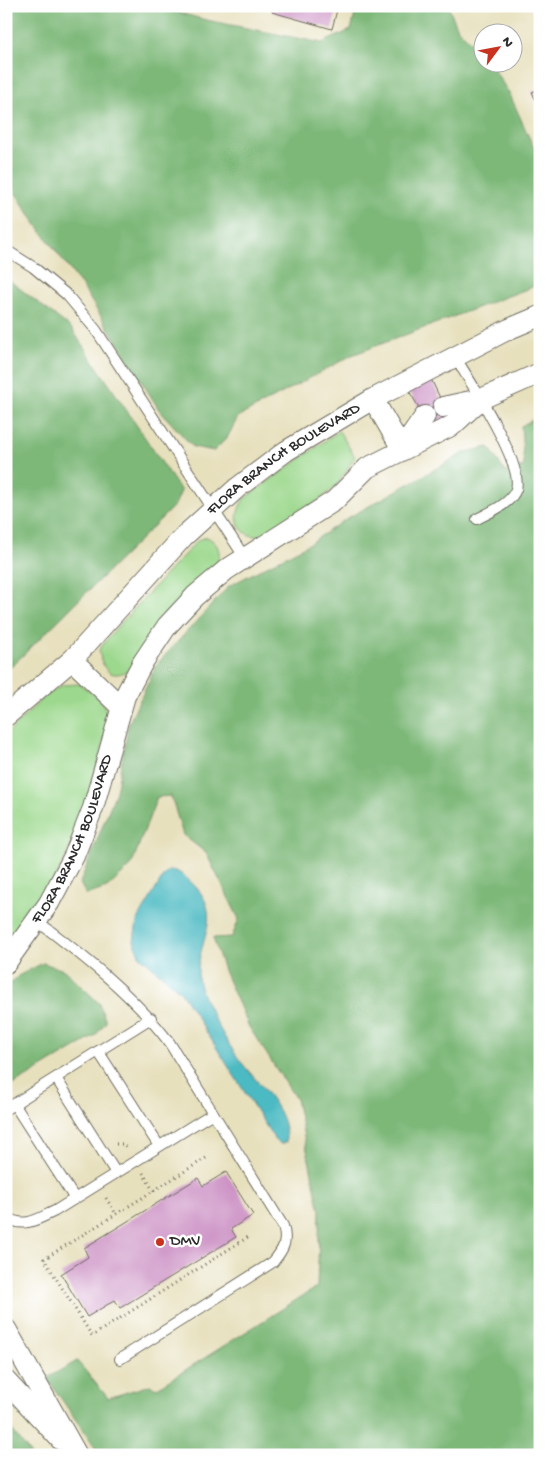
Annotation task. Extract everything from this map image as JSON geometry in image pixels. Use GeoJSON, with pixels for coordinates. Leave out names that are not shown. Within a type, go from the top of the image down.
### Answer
{"type":"FeatureCollection","features":[{"type":"Feature","properties":{"kind":"street","name":"FLORA BRANCH BOULEVARD"},"geometry":{"type":"LineString","coordinates":[[6,716],[72,660],[184,536],[212,510],[286,451],[338,418],[373,399],[540,316]]}},
{"type":"Feature","properties":{"kind":"street","name":"FLORA BRANCH BOULEVARD"},"geometry":{"type":"LineString","coordinates":[[6,963],[37,921],[74,856],[93,808],[121,707],[143,662],[168,626],[195,596],[245,558],[334,501],[367,468],[453,425],[481,399],[540,373]]}},
{"type":"Feature","properties":{"kind":"street"},"geometry":{"type":"LineString","coordinates":[[373,399],[402,449],[434,412],[481,399]]}},
{"type":"Feature","properties":{"kind":"street"},"geometry":{"type":"LineString","coordinates":[[72,660],[121,707]]}},
{"type":"Feature","properties":{"kind":"street"},"geometry":{"type":"LineString","coordinates":[[6,1329],[76,1455]]}},
{"type":"Feature","properties":{"kind":"street"},"geometry":{"type":"LineString","coordinates":[[6,1382],[76,1455]]}},
{"type":"Feature","properties":{"kind":"lane"},"geometry":{"type":"LineString","coordinates":[[6,250],[33,267],[67,294],[96,330],[245,558]]}},
{"type":"Feature","properties":{"kind":"lane"},"geometry":{"type":"LineString","coordinates":[[455,357],[481,399],[512,460],[517,477],[516,489],[510,498],[477,519]]}},
{"type":"Feature","properties":{"kind":"lane"},"geometry":{"type":"LineString","coordinates":[[37,921],[78,953],[151,1018],[170,1042],[283,1226],[285,1244],[274,1262],[120,1359]]}},
{"type":"Feature","properties":{"kind":"lane"},"geometry":{"type":"LineString","coordinates":[[75,1199],[10,1106],[151,1018]]}},
{"type":"Feature","properties":{"kind":"lane"},"geometry":{"type":"LineString","coordinates":[[98,1051],[160,1146]]}},
{"type":"Feature","properties":{"kind":"lane"},"geometry":{"type":"LineString","coordinates":[[56,1078],[116,1174]]}},
{"type":"Feature","properties":{"kind":"lane"},"geometry":{"type":"LineString","coordinates":[[6,1217],[15,1223],[31,1223],[75,1199],[213,1113]]}},
{"type":"Feature","properties":{"kind":"path"},"geometry":{"type":"LineString","coordinates":[[114,1144],[124,1144],[154,1192]]}},
{"type":"Feature","properties":{"kind":"path"},"geometry":{"type":"LineString","coordinates":[[206,1158],[44,1259],[92,1336],[248,1237]]}},
{"type":"Feature","properties":{"kind":"green space"},"geometry":{"type":"Polygon","coordinates":[[[6,6],[154,6],[206,20],[322,43],[351,30],[357,6],[448,6],[458,29],[474,45],[474,72],[496,72],[510,95],[533,146],[540,152],[540,284],[352,355],[238,417],[227,438],[214,451],[193,447],[160,411],[82,286],[33,220],[6,178],[6,6]]]}},
{"type":"Feature","properties":{"kind":"green space"},"geometry":{"type":"Polygon","coordinates":[[[6,278],[71,328],[181,491],[175,505],[6,672],[6,278]]]}},
{"type":"Feature","properties":{"kind":"green space"},"geometry":{"type":"Polygon","coordinates":[[[540,416],[540,1455],[100,1455],[47,1378],[77,1361],[108,1398],[150,1385],[157,1388],[317,1287],[320,1211],[296,1099],[249,1027],[225,973],[213,938],[232,937],[239,919],[206,853],[183,835],[171,796],[157,797],[131,866],[107,888],[86,895],[80,883],[116,792],[129,723],[157,664],[229,586],[309,544],[346,519],[466,452],[489,447],[505,472],[524,466],[521,426],[540,416]]]}},
{"type":"Feature","properties":{"kind":"green space"},"geometry":{"type":"Polygon","coordinates":[[[339,431],[355,457],[337,485],[318,501],[263,537],[247,534],[242,530],[237,519],[244,499],[339,431]]]}},
{"type":"Feature","properties":{"kind":"green space"},"geometry":{"type":"Polygon","coordinates":[[[207,537],[215,543],[219,550],[216,568],[127,671],[115,674],[107,671],[99,650],[112,633],[198,540],[207,537]]]}},
{"type":"Feature","properties":{"kind":"green space"},"geometry":{"type":"Polygon","coordinates":[[[79,684],[98,698],[106,710],[107,723],[97,768],[89,795],[61,867],[43,898],[6,949],[6,735],[44,697],[63,685],[79,684]]]}},
{"type":"Feature","properties":{"kind":"green space"},"geometry":{"type":"Polygon","coordinates":[[[43,963],[64,970],[99,1003],[106,1022],[95,1036],[6,1089],[6,988],[18,976],[43,963]]]}},
{"type":"Feature","properties":{"kind":"green space"},"geometry":{"type":"Polygon","coordinates":[[[6,1422],[31,1455],[6,1455],[6,1422]]]}},
{"type":"Feature","properties":{"kind":"water"},"geometry":{"type":"Polygon","coordinates":[[[170,870],[177,871],[184,876],[203,896],[208,909],[208,921],[199,959],[198,973],[202,994],[230,1046],[275,1105],[285,1129],[286,1142],[281,1144],[275,1140],[181,992],[139,955],[134,941],[137,921],[164,875],[170,870]]]}},
{"type":"Feature","properties":{"kind":"building"},"geometry":{"type":"Polygon","coordinates":[[[274,6],[338,6],[332,29],[272,12],[274,6]]]}},
{"type":"Feature","properties":{"kind":"building"},"geometry":{"type":"Polygon","coordinates":[[[540,89],[540,109],[532,92],[540,89]]]}},
{"type":"Feature","properties":{"kind":"building"},"geometry":{"type":"Polygon","coordinates":[[[431,379],[450,419],[432,429],[409,391],[431,379]]]}},
{"type":"Feature","properties":{"kind":"building","name":"DMV"},"geometry":{"type":"Polygon","coordinates":[[[226,1172],[253,1215],[231,1229],[236,1237],[120,1308],[115,1300],[87,1317],[61,1274],[88,1257],[84,1248],[198,1178],[203,1186],[226,1172]]]}},
{"type":"Feature","properties":{"kind":"place","name":"DMV"},"geometry":{"type":"Point","coordinates":[160,1242]}}]}
